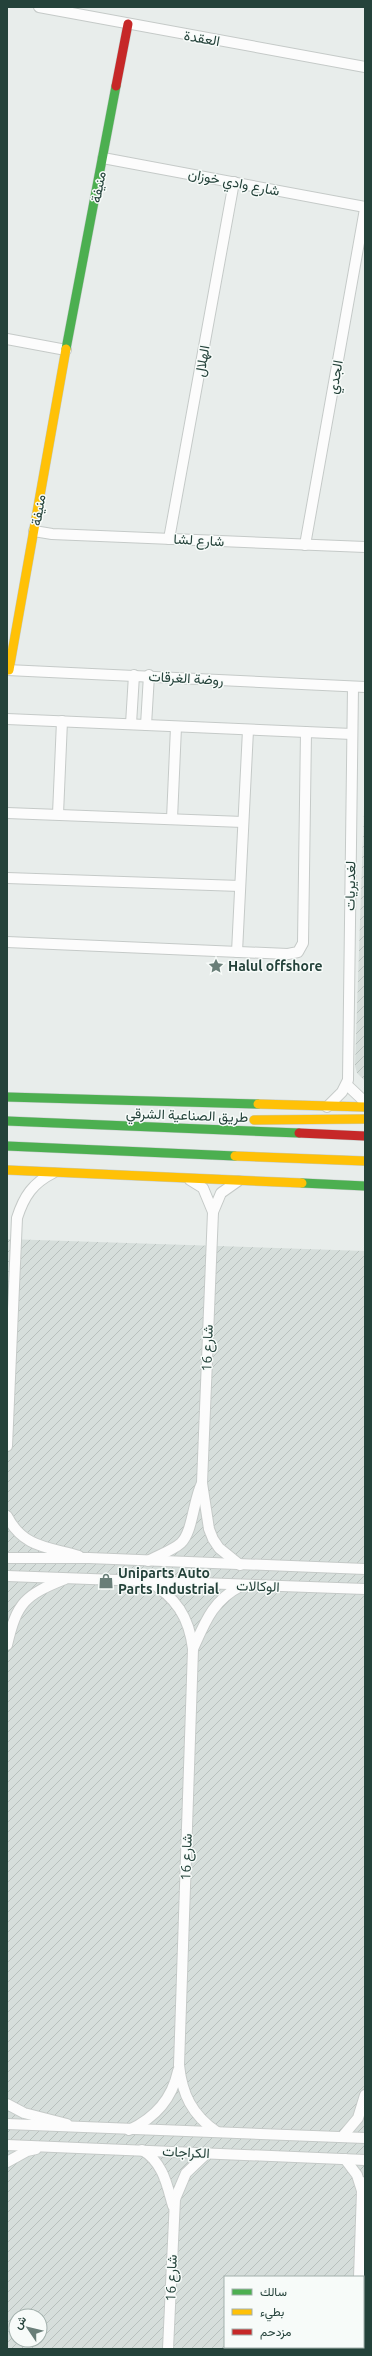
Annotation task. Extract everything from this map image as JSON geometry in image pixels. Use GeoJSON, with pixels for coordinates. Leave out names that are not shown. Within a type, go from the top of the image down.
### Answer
{"type":"FeatureCollection","features":[{"type":"Feature","properties":{"kind":"main road","name":"منيفة"},"geometry":{"type":"LineString","coordinates":[[8,670],[66,350],[128,24]]}},
{"type":"Feature","properties":{"kind":"main road","name":"طريق الصناعية الشرقي"},"geometry":{"type":"LineString","coordinates":[[7,1097],[365,1107]]}},
{"type":"Feature","properties":{"kind":"main road"},"geometry":{"type":"LineString","coordinates":[[7,1117],[48,1122]]}},
{"type":"Feature","properties":{"kind":"main road"},"geometry":{"type":"LineString","coordinates":[[181,1128],[244,1121],[287,1119],[365,1119]]}},
{"type":"Feature","properties":{"kind":"main road","name":"طريق الصناعية الشرقي"},"geometry":{"type":"LineString","coordinates":[[7,1121],[365,1136]]}},
{"type":"Feature","properties":{"kind":"main road"},"geometry":{"type":"LineString","coordinates":[[7,1146],[365,1162]]}},
{"type":"Feature","properties":{"kind":"main road"},"geometry":{"type":"LineString","coordinates":[[7,1170],[365,1186]]}},
{"type":"Feature","properties":{"kind":"street","name":"العقدة"},"geometry":{"type":"LineString","coordinates":[[39,7],[365,65]]}},
{"type":"Feature","properties":{"kind":"street","name":"شارع وادي خوزان"},"geometry":{"type":"LineString","coordinates":[[103,158],[365,208]]}},
{"type":"Feature","properties":{"kind":"street","name":"الهلال"},"geometry":{"type":"LineString","coordinates":[[170,539],[234,182]]}},
{"type":"Feature","properties":{"kind":"street","name":"الجدي"},"geometry":{"type":"LineString","coordinates":[[305,545],[365,208]]}},
{"type":"Feature","properties":{"kind":"street"},"geometry":{"type":"LineString","coordinates":[[7,338],[66,350]]}},
{"type":"Feature","properties":{"kind":"street","name":"شارع لشا"},"geometry":{"type":"LineString","coordinates":[[34,531],[52,534],[365,547]]}},
{"type":"Feature","properties":{"kind":"street","name":"روضة الغرقات"},"geometry":{"type":"LineString","coordinates":[[8,670],[149,675],[365,687]]}},
{"type":"Feature","properties":{"kind":"street"},"geometry":{"type":"LineString","coordinates":[[131,724],[134,675]]}},
{"type":"Feature","properties":{"kind":"street"},"geometry":{"type":"LineString","coordinates":[[146,725],[149,675]]}},
{"type":"Feature","properties":{"kind":"street","name":"لغديريات"},"geometry":{"type":"LineString","coordinates":[[347,1085],[353,687]]}},
{"type":"Feature","properties":{"kind":"street"},"geometry":{"type":"LineString","coordinates":[[7,719],[352,734]]}},
{"type":"Feature","properties":{"kind":"street"},"geometry":{"type":"LineString","coordinates":[[58,814],[62,721]]}},
{"type":"Feature","properties":{"kind":"street"},"geometry":{"type":"LineString","coordinates":[[172,819],[176,727]]}},
{"type":"Feature","properties":{"kind":"street"},"geometry":{"type":"LineString","coordinates":[[237,952],[248,730]]}},
{"type":"Feature","properties":{"kind":"street"},"geometry":{"type":"LineString","coordinates":[[7,942],[292,954],[298,952],[302,946],[306,732]]}},
{"type":"Feature","properties":{"kind":"street"},"geometry":{"type":"LineString","coordinates":[[7,813],[244,822]]}},
{"type":"Feature","properties":{"kind":"street"},"geometry":{"type":"LineString","coordinates":[[7,878],[240,886]]}},
{"type":"Feature","properties":{"kind":"street"},"geometry":{"type":"LineString","coordinates":[[327,1107],[347,1085],[365,1102]]}},
{"type":"Feature","properties":{"kind":"street"},"geometry":{"type":"LineString","coordinates":[[7,1446],[18,1218],[27,1194],[35,1185],[55,1172]]}},
{"type":"Feature","properties":{"kind":"street","name":"شارع 16"},"geometry":{"type":"LineString","coordinates":[[180,1177],[203,1188],[213,1212]]}},
{"type":"Feature","properties":{"kind":"street","name":"شارع 16"},"geometry":{"type":"LineString","coordinates":[[240,1565],[219,1548],[213,1539],[209,1528],[202,1483],[213,1212],[221,1193],[233,1183],[244,1180]]}},
{"type":"Feature","properties":{"kind":"street","name":"شارع 16"},"geometry":{"type":"LineString","coordinates":[[148,1561],[174,1548],[186,1537],[190,1526],[194,1502],[202,1483]]}},
{"type":"Feature","properties":{"kind":"street","name":"الوكالات"},"geometry":{"type":"LineString","coordinates":[[7,1516],[17,1533],[33,1544],[89,1558]]}},
{"type":"Feature","properties":{"kind":"street","name":"الوكالات"},"geometry":{"type":"LineString","coordinates":[[7,1558],[89,1558],[365,1570]]}},
{"type":"Feature","properties":{"kind":"street","name":"الوكالات"},"geometry":{"type":"LineString","coordinates":[[7,1576],[70,1577],[241,1586],[365,1589]]}},
{"type":"Feature","properties":{"kind":"street"},"geometry":{"type":"LineString","coordinates":[[7,1645],[15,1615],[27,1598],[36,1592],[70,1577]]}},
{"type":"Feature","properties":{"kind":"street","name":"شارع 16"},"geometry":{"type":"LineString","coordinates":[[148,1581],[176,1602],[188,1625],[193,1649],[179,2065],[182,2087],[192,2108],[207,2126],[217,2132]]}},
{"type":"Feature","properties":{"kind":"street","name":"شارع 16"},"geometry":{"type":"LineString","coordinates":[[193,1649],[210,1610],[229,1592],[241,1586]]}},
{"type":"Feature","properties":{"kind":"street"},"geometry":{"type":"LineString","coordinates":[[354,1589],[365,1596]]}},
{"type":"Feature","properties":{"kind":"street","name":"شارع 16"},"geometry":{"type":"LineString","coordinates":[[128,2131],[147,2120],[163,2105],[171,2093],[179,2065]]}},
{"type":"Feature","properties":{"kind":"street"},"geometry":{"type":"LineString","coordinates":[[342,2137],[358,2118],[365,2095]]}},
{"type":"Feature","properties":{"kind":"street","name":"الكراجات"},"geometry":{"type":"LineString","coordinates":[[7,2104],[24,2113],[48,2118],[81,2128]]}},
{"type":"Feature","properties":{"kind":"street","name":"الكراجات"},"geometry":{"type":"LineString","coordinates":[[7,2124],[128,2131],[217,2132],[365,2138]]}},
{"type":"Feature","properties":{"kind":"street","name":"الكراجات"},"geometry":{"type":"LineString","coordinates":[[7,2145],[365,2160]]}},
{"type":"Feature","properties":{"kind":"street"},"geometry":{"type":"LineString","coordinates":[[7,2162],[27,2151],[49,2146]]}},
{"type":"Feature","properties":{"kind":"street","name":"شارع 16"},"geometry":{"type":"LineString","coordinates":[[142,2150],[152,2157],[160,2166],[174,2208]]}},
{"type":"Feature","properties":{"kind":"street","name":"شارع 16"},"geometry":{"type":"LineString","coordinates":[[168,2349],[174,2208],[178,2190],[186,2173],[206,2154]]}},
{"type":"Feature","properties":{"kind":"street"},"geometry":{"type":"LineString","coordinates":[[345,2159],[363,2187],[359,2276]]}},
{"type":"Feature","properties":{"kind":"shaded area"},"geometry":{"type":"Polygon","coordinates":[[[365,777],[365,1081],[357,1073],[355,1066],[365,777]]]}},
{"type":"Feature","properties":{"kind":"shaded area"},"geometry":{"type":"Polygon","coordinates":[[[7,1239],[365,1251],[365,2349],[7,2349],[7,1239]]]}},
{"type":"Feature","properties":{"kind":"traffic: fast"},"geometry":{"type":"LineString","coordinates":[[66,349],[116,86]]}},
{"type":"Feature","properties":{"kind":"traffic: fast"},"geometry":{"type":"LineString","coordinates":[[7,1097],[258,1104]]}},
{"type":"Feature","properties":{"kind":"traffic: fast"},"geometry":{"type":"LineString","coordinates":[[7,1121],[299,1133]]}},
{"type":"Feature","properties":{"kind":"traffic: fast"},"geometry":{"type":"LineString","coordinates":[[7,1146],[235,1156]]}},
{"type":"Feature","properties":{"kind":"traffic: fast"},"geometry":{"type":"LineString","coordinates":[[302,1183],[365,1186]]}},
{"type":"Feature","properties":{"kind":"traffic: slow"},"geometry":{"type":"LineString","coordinates":[[9,670],[66,349]]}},
{"type":"Feature","properties":{"kind":"traffic: slow"},"geometry":{"type":"LineString","coordinates":[[258,1104],[365,1107]]}},
{"type":"Feature","properties":{"kind":"traffic: slow"},"geometry":{"type":"LineString","coordinates":[[254,1120],[365,1119]]}},
{"type":"Feature","properties":{"kind":"traffic: slow"},"geometry":{"type":"LineString","coordinates":[[235,1156],[365,1161]]}},
{"type":"Feature","properties":{"kind":"traffic: slow"},"geometry":{"type":"LineString","coordinates":[[7,1170],[302,1183]]}},
{"type":"Feature","properties":{"kind":"traffic: jam"},"geometry":{"type":"LineString","coordinates":[[116,86],[128,24]]}},
{"type":"Feature","properties":{"kind":"traffic: jam"},"geometry":{"type":"LineString","coordinates":[[299,1133],[365,1136]]}},
{"type":"Feature","properties":{"kind":"place","name":"Halul offshore"},"geometry":{"type":"Point","coordinates":[216,966]}},
{"type":"Feature","properties":{"kind":"place","name":"Uniparts Auto Parts Industrial"},"geometry":{"type":"Point","coordinates":[106,1581]}}]}
